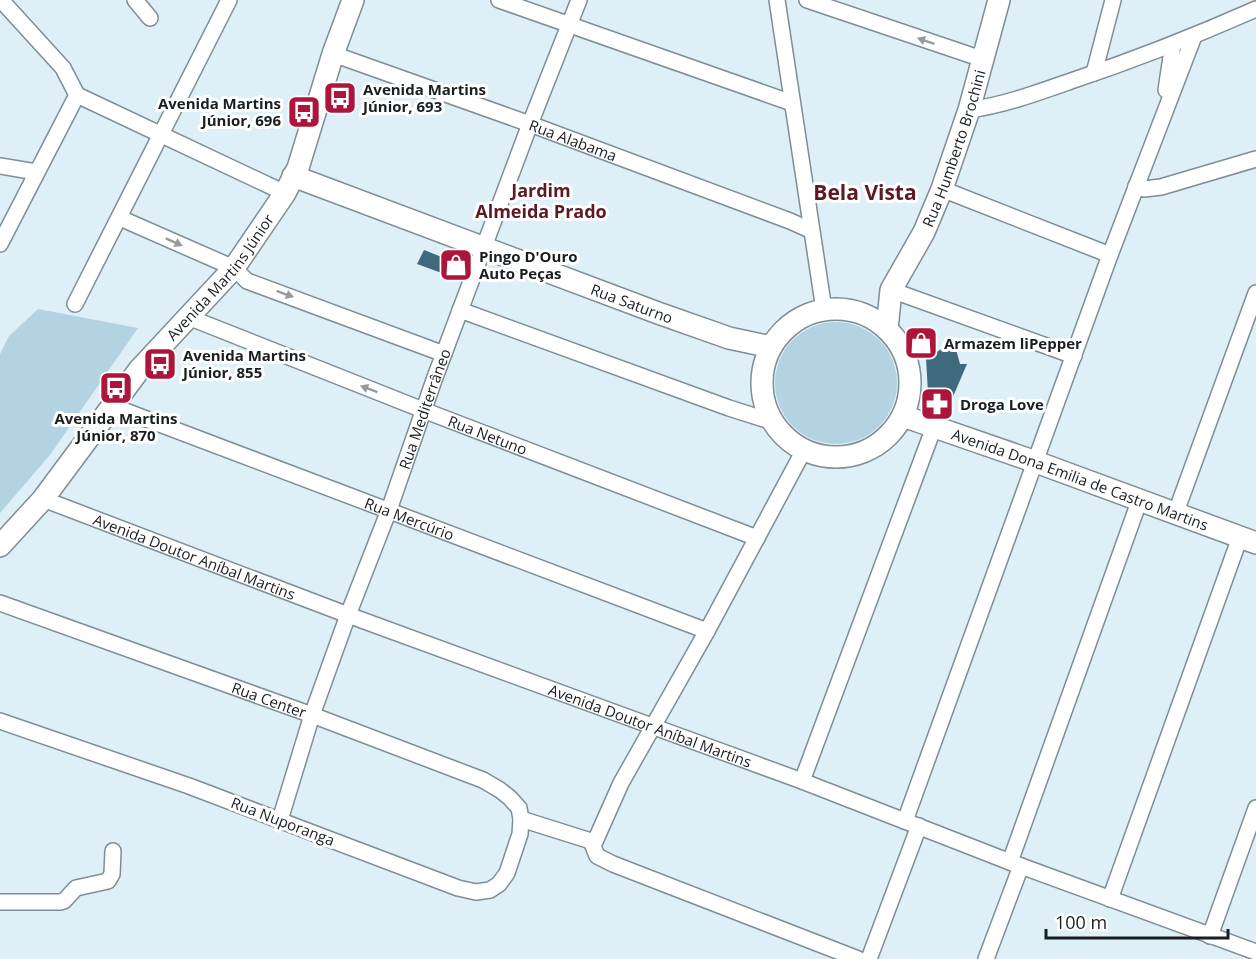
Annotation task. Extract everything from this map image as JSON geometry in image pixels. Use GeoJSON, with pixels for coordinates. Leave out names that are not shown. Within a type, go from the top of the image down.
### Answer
{"type":"FeatureCollection","features":[{"type":"Feature","properties":{"kind":"street"},"geometry":{"type":"LineString","coordinates":[[1,0],[63,69],[77,95],[159,135],[289,185]]}},
{"type":"Feature","properties":{"kind":"street"},"geometry":{"type":"LineString","coordinates":[[135,0],[150,18]]}},
{"type":"Feature","properties":{"kind":"street"},"geometry":{"type":"LineString","coordinates":[[75,304],[229,0]]}},
{"type":"Feature","properties":{"kind":"street","name":"Avenida Martins Júnior"},"geometry":{"type":"LineString","coordinates":[[0,546],[43,499],[139,370],[234,268],[289,185],[353,0]]}},
{"type":"Feature","properties":{"kind":"street"},"geometry":{"type":"LineString","coordinates":[[499,0],[792,103]]}},
{"type":"Feature","properties":{"kind":"street","name":"Rua Mediterrâneo"},"geometry":{"type":"LineString","coordinates":[[280,820],[312,715],[348,615],[460,310],[579,0]]}},
{"type":"Feature","properties":{"kind":"street"},"geometry":{"type":"LineString","coordinates":[[777,0],[810,230],[824,310]]}},
{"type":"Feature","properties":{"kind":"street"},"geometry":{"type":"LineString","coordinates":[[807,0],[982,60]]}},
{"type":"Feature","properties":{"kind":"street","name":"Rua Humberto Brochini"},"geometry":{"type":"LineString","coordinates":[[887,329],[891,290],[924,232],[942,189],[970,104],[999,0]]}},
{"type":"Feature","properties":{"kind":"street"},"geometry":{"type":"LineString","coordinates":[[1094,73],[1113,0]]}},
{"type":"Feature","properties":{"kind":"street"},"geometry":{"type":"LineString","coordinates":[[970,104],[998,106],[1173,44],[1256,9]]}},
{"type":"Feature","properties":{"kind":"street"},"geometry":{"type":"LineString","coordinates":[[869,959],[912,824],[1036,462],[1110,255],[1194,36]]}},
{"type":"Feature","properties":{"kind":"street"},"geometry":{"type":"LineString","coordinates":[[1162,116],[1173,44]]}},
{"type":"Feature","properties":{"kind":"street","name":"Rua Alabama"},"geometry":{"type":"LineString","coordinates":[[333,54],[530,124],[810,230]]}},
{"type":"Feature","properties":{"kind":"street"},"geometry":{"type":"LineString","coordinates":[[0,244],[77,95]]}},
{"type":"Feature","properties":{"kind":"street"},"geometry":{"type":"LineString","coordinates":[[1136,186],[1144,189],[1161,187],[1256,159]]}},
{"type":"Feature","properties":{"kind":"street"},"geometry":{"type":"LineString","coordinates":[[0,166],[36,172]]}},
{"type":"Feature","properties":{"kind":"street","name":"Rua Saturno"},"geometry":{"type":"LineString","coordinates":[[289,185],[484,248],[729,338],[771,347]]}},
{"type":"Feature","properties":{"kind":"street"},"geometry":{"type":"LineString","coordinates":[[942,189],[1110,255]]}},
{"type":"Feature","properties":{"kind":"street"},"geometry":{"type":"LineString","coordinates":[[120,218],[234,268],[247,281],[444,354]]}},
{"type":"Feature","properties":{"kind":"street"},"geometry":{"type":"LineString","coordinates":[[891,290],[1074,356]]}},
{"type":"Feature","properties":{"kind":"street","name":"Rua Humberto Brochini"},"geometry":{"type":"LineString","coordinates":[[856,312],[891,290]]}},
{"type":"Feature","properties":{"kind":"street"},"geometry":{"type":"LineString","coordinates":[[1176,512],[1256,293]]}},
{"type":"Feature","properties":{"kind":"street"},"geometry":{"type":"LineString","coordinates":[[840,309],[856,312],[878,322],[887,329],[901,347],[909,369],[910,392],[903,416],[889,436],[879,444],[855,455],[830,457],[804,450],[787,439],[773,422],[764,402],[762,379],[766,357],[784,329],[803,316],[824,310],[840,309]]}},
{"type":"Feature","properties":{"kind":"street"},"geometry":{"type":"LineString","coordinates":[[460,310],[773,422]]}},
{"type":"Feature","properties":{"kind":"street","name":"Rua Netuno"},"geometry":{"type":"LineString","coordinates":[[188,317],[757,538]]}},
{"type":"Feature","properties":{"kind":"street","name":"Rua Mercúrio"},"geometry":{"type":"LineString","coordinates":[[112,406],[707,631]]}},
{"type":"Feature","properties":{"kind":"street","name":"Avenida Dona Emilia de Castro Martins"},"geometry":{"type":"LineString","coordinates":[[903,416],[1140,499],[1248,540]]}},
{"type":"Feature","properties":{"kind":"street"},"geometry":{"type":"LineString","coordinates":[[802,781],[934,427]]}},
{"type":"Feature","properties":{"kind":"street"},"geometry":{"type":"LineString","coordinates":[[804,450],[707,631],[621,783],[594,842],[594,851],[604,860],[858,959]]}},
{"type":"Feature","properties":{"kind":"street","name":"Avenida Doutor Aníbal Martins"},"geometry":{"type":"LineString","coordinates":[[43,499],[348,615],[802,781],[1016,864],[1256,952]]}},
{"type":"Feature","properties":{"kind":"street"},"geometry":{"type":"LineString","coordinates":[[986,959],[1140,499]]}},
{"type":"Feature","properties":{"kind":"street"},"geometry":{"type":"LineString","coordinates":[[1110,899],[1248,540]]}},
{"type":"Feature","properties":{"kind":"street","name":"Rua Center"},"geometry":{"type":"LineString","coordinates":[[0,603],[312,715],[483,780],[510,798],[519,808],[521,819]]}},
{"type":"Feature","properties":{"kind":"street","name":"Rua Nuporanga"},"geometry":{"type":"LineString","coordinates":[[0,721],[189,786],[458,888],[476,892],[490,890],[499,884],[507,873],[520,834],[521,819]]}},
{"type":"Feature","properties":{"kind":"street"},"geometry":{"type":"LineString","coordinates":[[1210,936],[1256,808]]}},
{"type":"Feature","properties":{"kind":"street"},"geometry":{"type":"LineString","coordinates":[[521,819],[594,842]]}},
{"type":"Feature","properties":{"kind":"street"},"geometry":{"type":"LineString","coordinates":[[0,902],[60,902],[64,901],[76,888],[105,883],[112,874],[113,852]]}},
{"type":"Feature","properties":{"kind":"shaded area"},"geometry":{"type":"Polygon","coordinates":[[[38,309],[138,328],[50,455],[0,513],[0,354],[9,336],[38,309]]]}},
{"type":"Feature","properties":{"kind":"shaded area"},"geometry":{"type":"Polygon","coordinates":[[[836,322],[859,327],[879,340],[892,360],[897,383],[892,406],[879,426],[859,439],[836,444],[813,439],[793,426],[780,406],[775,383],[780,360],[793,340],[813,327],[836,322]]]}},
{"type":"Feature","properties":{"kind":"building"},"geometry":{"type":"Polygon","coordinates":[[[424,250],[462,265],[458,279],[417,264],[424,250]]]}},
{"type":"Feature","properties":{"kind":"building"},"geometry":{"type":"Polygon","coordinates":[[[954,342],[960,364],[967,364],[946,413],[933,410],[933,393],[928,393],[926,358],[954,342]]]}},
{"type":"Feature","properties":{"kind":"place","name":"Avenida Martins Júnior, 693"},"geometry":{"type":"Point","coordinates":[340,98]}},
{"type":"Feature","properties":{"kind":"place","name":"Avenida Martins Júnior, 696"},"geometry":{"type":"Point","coordinates":[304,112]}},
{"type":"Feature","properties":{"kind":"place","name":"Pingo D'Ouro Auto Peças"},"geometry":{"type":"Point","coordinates":[456,265]}},
{"type":"Feature","properties":{"kind":"place","name":"Armazem liPepper"},"geometry":{"type":"Point","coordinates":[921,343]}},
{"type":"Feature","properties":{"kind":"place","name":"Avenida Martins Júnior, 855"},"geometry":{"type":"Point","coordinates":[160,364]}},
{"type":"Feature","properties":{"kind":"place","name":"Avenida Martins Júnior, 870"},"geometry":{"type":"Point","coordinates":[116,388]}},
{"type":"Feature","properties":{"kind":"place","name":"Droga Love"},"geometry":{"type":"Point","coordinates":[937,404]}},
{"type":"Feature","properties":{"kind":"district","name":"Bela Vista"},"geometry":{"type":"Point","coordinates":[865,192]}},
{"type":"Feature","properties":{"kind":"district","name":"Jardim Almeida Prado"},"geometry":{"type":"Point","coordinates":[541,200]}}]}
